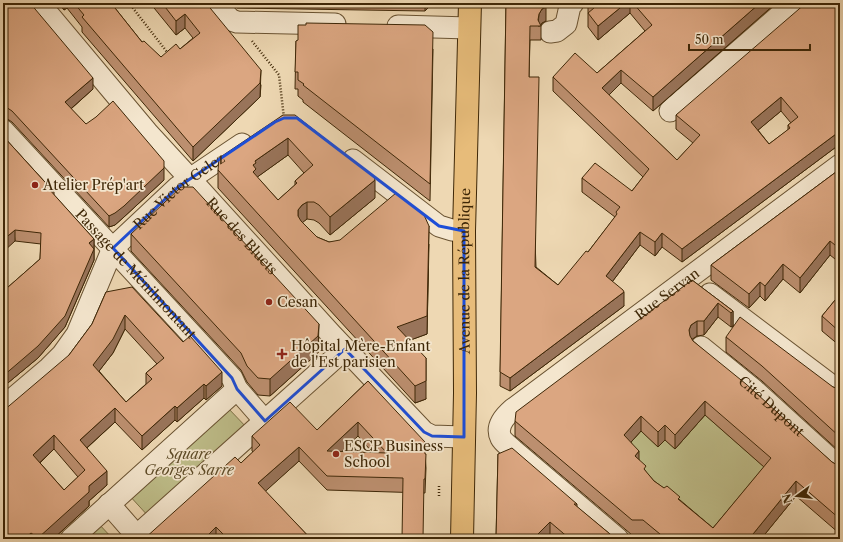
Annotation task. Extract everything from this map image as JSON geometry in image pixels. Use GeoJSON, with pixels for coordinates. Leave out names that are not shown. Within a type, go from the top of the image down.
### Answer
{"type":"FeatureCollection","features":[{"type":"Feature","properties":{"kind":"main road","name":"Avenue de la République"},"geometry":{"type":"LineString","coordinates":[[462,539],[465,393],[464,231],[470,3]]}},
{"type":"Feature","properties":{"kind":"street","name":"Rue des Bluets"},"geometry":{"type":"LineString","coordinates":[[39,3],[147,132],[345,349],[424,432],[432,436],[464,437]]}},
{"type":"Feature","properties":{"kind":"street"},"geometry":{"type":"LineString","coordinates":[[215,3],[231,20],[236,22],[354,25]]}},
{"type":"Feature","properties":{"kind":"street"},"geometry":{"type":"LineString","coordinates":[[550,32],[556,31],[566,24],[570,6],[573,3]]}},
{"type":"Feature","properties":{"kind":"street"},"geometry":{"type":"LineString","coordinates":[[670,111],[794,3]]}},
{"type":"Feature","properties":{"kind":"street"},"geometry":{"type":"LineString","coordinates":[[378,25],[469,28]]}},
{"type":"Feature","properties":{"kind":"street","name":"Passage de Ménilmontant"},"geometry":{"type":"LineString","coordinates":[[3,130],[232,378],[237,389],[265,421]]}},
{"type":"Feature","properties":{"kind":"street","name":"Rue Victor Gelez"},"geometry":{"type":"LineString","coordinates":[[113,248],[178,187],[255,135]]}},
{"type":"Feature","properties":{"kind":"street"},"geometry":{"type":"LineString","coordinates":[[338,149],[390,201],[439,226],[452,230],[464,231]]}},
{"type":"Feature","properties":{"kind":"street","name":"Rue Servan"},"geometry":{"type":"LineString","coordinates":[[618,539],[513,450],[501,438],[499,427],[504,418],[513,409],[840,165]]}},
{"type":"Feature","properties":{"kind":"street"},"geometry":{"type":"LineString","coordinates":[[3,407],[62,355],[76,334],[113,248]]}},
{"type":"Feature","properties":{"kind":"street"},"geometry":{"type":"LineString","coordinates":[[692,275],[702,288],[840,392]]}},
{"type":"Feature","properties":{"kind":"street","name":"Cité Dupont"},"geometry":{"type":"LineString","coordinates":[[701,347],[754,390],[840,468]]}},
{"type":"Feature","properties":{"kind":"street"},"geometry":{"type":"LineString","coordinates":[[109,504],[135,537],[345,349]]}},
{"type":"Feature","properties":{"kind":"street"},"geometry":{"type":"LineString","coordinates":[[71,539],[237,389]]}},
{"type":"Feature","properties":{"kind":"path"},"geometry":{"type":"LineString","coordinates":[[129,3],[167,52]]}},
{"type":"Feature","properties":{"kind":"path"},"geometry":{"type":"LineString","coordinates":[[236,22],[280,75],[284,118]]}},
{"type":"Feature","properties":{"kind":"path"},"geometry":{"type":"LineString","coordinates":[[439,484],[439,496]]}},
{"type":"Feature","properties":{"kind":"highlighted area"},"geometry":{"type":"Polygon","coordinates":[[[284,118],[297,118],[439,226],[464,231],[464,437],[432,436],[424,432],[345,349],[265,421],[237,389],[232,378],[113,248],[178,187],[275,122],[284,118]]]}},
{"type":"Feature","properties":{"kind":"green space","name":"Square Georges Sarre"},"geometry":{"type":"Polygon","coordinates":[[[227,407],[249,430],[150,518],[128,494],[227,407]]]}},
{"type":"Feature","properties":{"kind":"green space"},"geometry":{"type":"Polygon","coordinates":[[[705,415],[771,473],[709,539],[624,450],[641,431],[658,447],[665,440],[675,449],[705,415]]]}},
{"type":"Feature","properties":{"kind":"green space"},"geometry":{"type":"Polygon","coordinates":[[[97,522],[113,539],[78,539],[97,522]]]}},
{"type":"Feature","properties":{"kind":"building"},"geometry":{"type":"Polygon","coordinates":[[[3,3],[30,3],[93,78],[65,102],[86,124],[113,101],[164,161],[164,168],[115,213],[109,216],[12,111],[6,107],[3,107],[3,3]]]}},
{"type":"Feature","properties":{"kind":"building"},"geometry":{"type":"Polygon","coordinates":[[[74,3],[111,3],[142,42],[144,41],[161,57],[176,44],[180,49],[200,33],[185,14],[176,21],[162,3],[206,3],[261,70],[260,83],[193,147],[82,17],[84,15],[74,3]]]}},
{"type":"Feature","properties":{"kind":"building"},"geometry":{"type":"Polygon","coordinates":[[[506,3],[542,3],[546,7],[542,9],[539,14],[538,20],[541,26],[530,26],[529,77],[539,77],[535,267],[558,285],[586,251],[588,252],[617,214],[616,212],[620,207],[582,178],[595,163],[632,191],[649,169],[553,77],[575,53],[597,73],[652,25],[633,3],[760,3],[653,97],[621,70],[602,88],[677,160],[700,135],[676,115],[806,3],[840,3],[840,131],[682,249],[662,233],[655,242],[640,232],[606,276],[624,292],[510,378],[500,372],[506,3]],[[781,97],[751,122],[769,144],[790,128],[788,125],[798,117],[781,97]]]}},
{"type":"Feature","properties":{"kind":"building"},"geometry":{"type":"Polygon","coordinates":[[[590,3],[626,3],[598,26],[588,13],[594,8],[590,3]]]}},
{"type":"Feature","properties":{"kind":"building"},"geometry":{"type":"Polygon","coordinates":[[[306,23],[425,25],[433,32],[430,184],[298,80],[298,72],[295,72],[298,25],[306,25],[306,23]]]}},
{"type":"Feature","properties":{"kind":"building"},"geometry":{"type":"Polygon","coordinates":[[[283,115],[295,115],[374,177],[375,180],[330,217],[319,205],[314,202],[307,202],[302,205],[298,210],[298,216],[317,237],[329,242],[340,240],[396,193],[424,215],[429,226],[427,316],[397,327],[426,358],[426,381],[415,386],[218,170],[219,158],[283,115]],[[288,138],[255,161],[256,163],[253,165],[256,169],[253,172],[278,200],[297,183],[295,181],[313,165],[288,138]]]}},
{"type":"Feature","properties":{"kind":"building"},"geometry":{"type":"Polygon","coordinates":[[[3,136],[94,239],[89,243],[94,249],[65,316],[38,346],[3,376],[3,282],[7,288],[40,259],[41,233],[15,230],[3,240],[3,136]]]}},
{"type":"Feature","properties":{"kind":"building"},"geometry":{"type":"Polygon","coordinates":[[[840,169],[840,210],[837,213],[840,217],[840,249],[830,241],[800,278],[783,264],[765,286],[760,282],[749,294],[711,265],[840,169]]]}},
{"type":"Feature","properties":{"kind":"building"},"geometry":{"type":"Polygon","coordinates":[[[181,187],[193,187],[319,324],[318,336],[270,379],[258,378],[247,366],[241,353],[131,234],[181,187]]]}},
{"type":"Feature","properties":{"kind":"building"},"geometry":{"type":"Polygon","coordinates":[[[692,280],[733,311],[731,313],[718,303],[704,321],[697,321],[691,325],[689,330],[693,341],[746,384],[832,462],[840,465],[840,519],[796,481],[749,539],[666,539],[643,520],[632,520],[515,421],[516,412],[692,280]],[[705,401],[675,435],[665,425],[658,432],[641,416],[624,435],[639,451],[635,456],[646,466],[644,469],[654,481],[664,488],[667,486],[680,497],[678,499],[713,528],[771,458],[705,401]]]}},
{"type":"Feature","properties":{"kind":"building"},"geometry":{"type":"Polygon","coordinates":[[[132,287],[183,342],[190,336],[222,372],[206,386],[204,384],[177,408],[175,406],[142,436],[115,408],[80,440],[107,471],[89,486],[89,492],[38,538],[31,533],[24,539],[3,539],[3,411],[69,355],[92,324],[106,292],[132,287]],[[125,315],[113,339],[93,365],[126,402],[152,379],[146,373],[164,358],[125,315]],[[54,435],[33,455],[64,490],[85,470],[54,435]]]}},
{"type":"Feature","properties":{"kind":"building"},"geometry":{"type":"Polygon","coordinates":[[[840,294],[840,332],[822,316],[840,294]]]}},
{"type":"Feature","properties":{"kind":"building"},"geometry":{"type":"Polygon","coordinates":[[[740,317],[833,387],[840,389],[840,437],[762,366],[726,337],[740,317]]]}},
{"type":"Feature","properties":{"kind":"building"},"geometry":{"type":"Polygon","coordinates":[[[368,381],[425,442],[426,454],[423,539],[402,539],[403,478],[327,476],[299,447],[258,483],[311,539],[228,539],[216,527],[204,539],[144,539],[235,457],[241,463],[260,445],[252,436],[290,402],[317,430],[368,381]],[[358,422],[327,451],[387,453],[358,422]]]}},
{"type":"Feature","properties":{"kind":"building"},"geometry":{"type":"Polygon","coordinates":[[[512,448],[577,504],[574,504],[616,539],[570,539],[550,522],[533,539],[496,539],[498,454],[512,448]]]}},
{"type":"Feature","properties":{"kind":"place","name":"Atelier Prép'art"},"geometry":{"type":"Point","coordinates":[35,185]}},
{"type":"Feature","properties":{"kind":"place","name":"Cesan"},"geometry":{"type":"Point","coordinates":[269,302]}},
{"type":"Feature","properties":{"kind":"place","name":"Hôpital Mère-Enfant de l'Est parisien"},"geometry":{"type":"Point","coordinates":[282,354]}},
{"type":"Feature","properties":{"kind":"place","name":"ESCP Business School"},"geometry":{"type":"Point","coordinates":[336,454]}}]}
